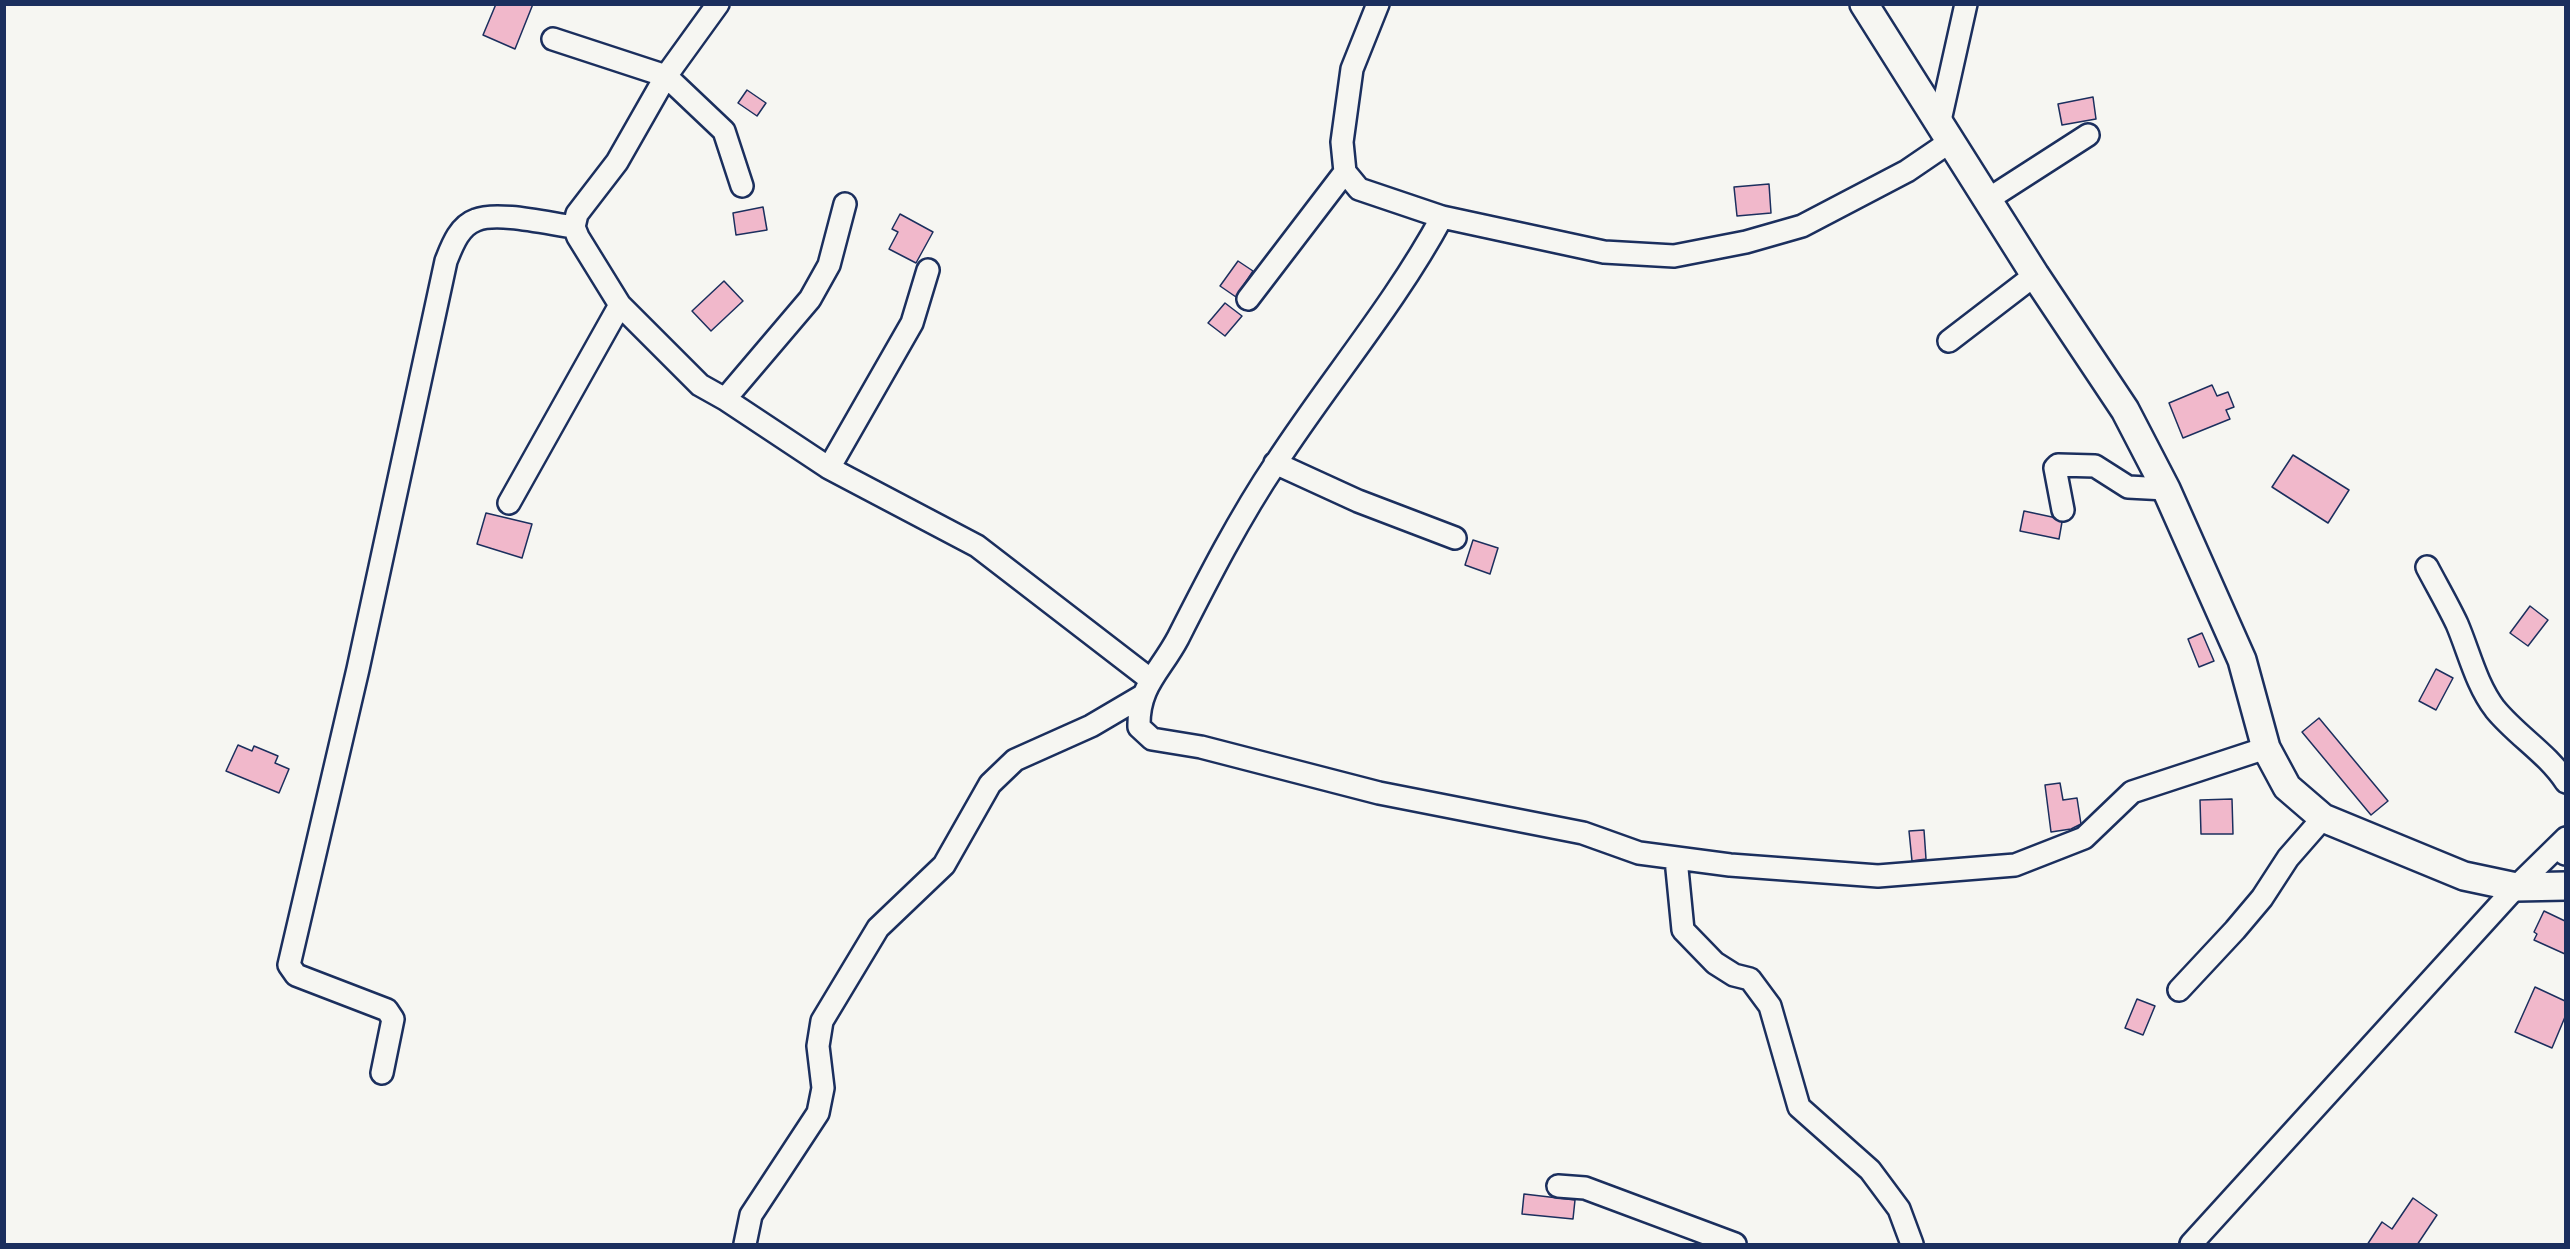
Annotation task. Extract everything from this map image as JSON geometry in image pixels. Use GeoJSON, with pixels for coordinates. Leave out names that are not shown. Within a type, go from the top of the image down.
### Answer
{"type":"FeatureCollection","features":[{"type":"Feature","properties":{"kind":"street"},"geometry":{"type":"LineString","coordinates":[[718,4],[666,76],[617,162],[577,213],[574,227],[620,305],[700,385],[829,468],[977,546],[1042,594],[1146,688]]}},
{"type":"Feature","properties":{"kind":"street"},"geometry":{"type":"LineString","coordinates":[[1378,4],[1352,69],[1342,142],[1345,172],[1359,189],[1442,217],[1604,252],[1674,256],[1746,242],[1802,226],[1907,171],[1945,133],[1966,4]]}},
{"type":"Feature","properties":{"kind":"street"},"geometry":{"type":"LineString","coordinates":[[1864,4],[2035,275],[2124,410],[2166,489],[2242,660],[2266,748],[2287,787],[2323,818],[2464,876],[2516,887],[2565,886]]}},
{"type":"Feature","properties":{"kind":"street"},"geometry":{"type":"LineString","coordinates":[[553,39],[666,76],[724,131],[742,186]]}},
{"type":"Feature","properties":{"kind":"street"},"geometry":{"type":"LineString","coordinates":[[1987,200],[2088,135]]}},
{"type":"Feature","properties":{"kind":"street"},"geometry":{"type":"LineString","coordinates":[[1248,299],[1345,172]]}},
{"type":"Feature","properties":{"kind":"street"},"geometry":{"type":"LineString","coordinates":[[725,399],[810,299],[829,265],[845,204]]}},
{"type":"Feature","properties":{"kind":"street"},"geometry":{"type":"LineString","coordinates":[[745,1245],[751,1215],[818,1113],[824,1088],[818,1046],[822,1021],[878,928],[944,864],[990,784],[1015,760],[1092,726],[1146,688],[1166,660],[1221,555],[1275,463],[1419,259],[1442,217]]}},
{"type":"Feature","properties":{"kind":"street"},"geometry":{"type":"LineString","coordinates":[[382,1073],[393,1019],[387,1010],[296,975],[289,965],[358,669],[446,261],[456,236],[475,220],[499,218],[574,227]]}},
{"type":"Feature","properties":{"kind":"street"},"geometry":{"type":"LineString","coordinates":[[829,468],[912,323],[928,270]]}},
{"type":"Feature","properties":{"kind":"street"},"geometry":{"type":"LineString","coordinates":[[1949,341],[2035,275]]}},
{"type":"Feature","properties":{"kind":"street"},"geometry":{"type":"LineString","coordinates":[[509,503],[620,305]]}},
{"type":"Feature","properties":{"kind":"street"},"geometry":{"type":"LineString","coordinates":[[1275,463],[1358,501],[1455,538]]}},
{"type":"Feature","properties":{"kind":"street"},"geometry":{"type":"LineString","coordinates":[[2063,510],[2055,468],[2058,465],[2095,466],[2128,487],[2166,489]]}},
{"type":"Feature","properties":{"kind":"street"},"geometry":{"type":"LineString","coordinates":[[2427,567],[2456,622],[2480,683],[2494,708],[2524,740],[2542,753],[2565,782]]}},
{"type":"Feature","properties":{"kind":"street"},"geometry":{"type":"LineString","coordinates":[[1146,688],[1139,728],[1152,739],[1201,747],[1379,793],[1583,833],[1639,853],[1676,859],[1878,876],[2015,865],[2084,838],[2132,792],[2266,748]]}},
{"type":"Feature","properties":{"kind":"street"},"geometry":{"type":"LineString","coordinates":[[2178,990],[2262,898],[2288,858],[2323,818]]}},
{"type":"Feature","properties":{"kind":"street"},"geometry":{"type":"LineString","coordinates":[[2191,1245],[2516,887],[2565,838]]}},
{"type":"Feature","properties":{"kind":"street"},"geometry":{"type":"LineString","coordinates":[[1676,859],[1683,930],[1714,963],[1734,975],[1750,979],[1770,1006],[1799,1107],[1870,1170],[1899,1209],[1912,1245]]}},
{"type":"Feature","properties":{"kind":"street"},"geometry":{"type":"LineString","coordinates":[[1558,1186],[1585,1188],[1735,1245]]}},
{"type":"Feature","properties":{"kind":"building"},"geometry":{"type":"Polygon","coordinates":[[[496,4],[533,4],[515,49],[483,35],[496,4]]]}},
{"type":"Feature","properties":{"kind":"building"},"geometry":{"type":"Polygon","coordinates":[[[747,90],[766,103],[757,116],[738,103],[747,90]]]}},
{"type":"Feature","properties":{"kind":"building"},"geometry":{"type":"Polygon","coordinates":[[[2093,97],[2096,119],[2062,125],[2058,104],[2093,97]]]}},
{"type":"Feature","properties":{"kind":"building"},"geometry":{"type":"Polygon","coordinates":[[[1769,184],[1771,213],[1737,216],[1734,187],[1769,184]]]}},
{"type":"Feature","properties":{"kind":"building"},"geometry":{"type":"Polygon","coordinates":[[[763,207],[767,230],[736,235],[733,213],[763,207]]]}},
{"type":"Feature","properties":{"kind":"building"},"geometry":{"type":"Polygon","coordinates":[[[900,214],[933,232],[916,263],[889,249],[898,232],[892,229],[900,214]]]}},
{"type":"Feature","properties":{"kind":"building"},"geometry":{"type":"Polygon","coordinates":[[[1238,261],[1253,271],[1236,297],[1220,286],[1238,261]]]}},
{"type":"Feature","properties":{"kind":"building"},"geometry":{"type":"Polygon","coordinates":[[[724,281],[743,301],[711,331],[692,311],[724,281]]]}},
{"type":"Feature","properties":{"kind":"building"},"geometry":{"type":"Polygon","coordinates":[[[1225,303],[1242,316],[1225,336],[1208,323],[1225,303]]]}},
{"type":"Feature","properties":{"kind":"building"},"geometry":{"type":"Polygon","coordinates":[[[2212,385],[2217,396],[2228,392],[2234,407],[2226,410],[2230,419],[2183,438],[2169,403],[2212,385]]]}},
{"type":"Feature","properties":{"kind":"building"},"geometry":{"type":"Polygon","coordinates":[[[2293,455],[2349,490],[2328,523],[2272,487],[2293,455]]]}},
{"type":"Feature","properties":{"kind":"building"},"geometry":{"type":"Polygon","coordinates":[[[2024,511],[2052,517],[2062,522],[2059,539],[2020,531],[2024,511]]]}},
{"type":"Feature","properties":{"kind":"building"},"geometry":{"type":"Polygon","coordinates":[[[486,513],[532,524],[522,558],[477,544],[486,513]]]}},
{"type":"Feature","properties":{"kind":"building"},"geometry":{"type":"Polygon","coordinates":[[[1473,540],[1498,548],[1490,574],[1465,565],[1473,540]]]}},
{"type":"Feature","properties":{"kind":"building"},"geometry":{"type":"Polygon","coordinates":[[[2530,606],[2548,620],[2528,646],[2510,633],[2530,606]]]}},
{"type":"Feature","properties":{"kind":"building"},"geometry":{"type":"Polygon","coordinates":[[[2202,633],[2214,661],[2199,667],[2188,639],[2202,633]]]}},
{"type":"Feature","properties":{"kind":"building"},"geometry":{"type":"Polygon","coordinates":[[[2436,669],[2453,678],[2436,710],[2419,701],[2436,669]]]}},
{"type":"Feature","properties":{"kind":"building"},"geometry":{"type":"Polygon","coordinates":[[[2319,718],[2388,801],[2371,815],[2302,732],[2319,718]]]}},
{"type":"Feature","properties":{"kind":"building"},"geometry":{"type":"Polygon","coordinates":[[[238,745],[252,751],[254,746],[278,756],[275,763],[289,769],[279,793],[226,771],[238,745]]]}},
{"type":"Feature","properties":{"kind":"building"},"geometry":{"type":"Polygon","coordinates":[[[2060,783],[2063,800],[2077,798],[2081,824],[2071,829],[2051,832],[2045,785],[2060,783]]]}},
{"type":"Feature","properties":{"kind":"building"},"geometry":{"type":"Polygon","coordinates":[[[2232,799],[2233,834],[2201,834],[2200,800],[2232,799]]]}},
{"type":"Feature","properties":{"kind":"building"},"geometry":{"type":"Polygon","coordinates":[[[1924,830],[1926,859],[1912,861],[1909,831],[1924,830]]]}},
{"type":"Feature","properties":{"kind":"building"},"geometry":{"type":"Polygon","coordinates":[[[2544,911],[2565,921],[2565,954],[2534,940],[2537,934],[2534,932],[2544,911]]]}},
{"type":"Feature","properties":{"kind":"building"},"geometry":{"type":"Polygon","coordinates":[[[2535,987],[2565,1001],[2565,1017],[2552,1048],[2515,1032],[2535,987]]]}},
{"type":"Feature","properties":{"kind":"building"},"geometry":{"type":"Polygon","coordinates":[[[2137,999],[2155,1006],[2143,1035],[2125,1028],[2137,999]]]}},
{"type":"Feature","properties":{"kind":"building"},"geometry":{"type":"Polygon","coordinates":[[[1524,1194],[1575,1200],[1573,1219],[1522,1214],[1524,1194]]]}},
{"type":"Feature","properties":{"kind":"building"},"geometry":{"type":"Polygon","coordinates":[[[2413,1198],[2437,1215],[2417,1245],[2367,1245],[2382,1222],[2392,1229],[2413,1198]]]}}]}
